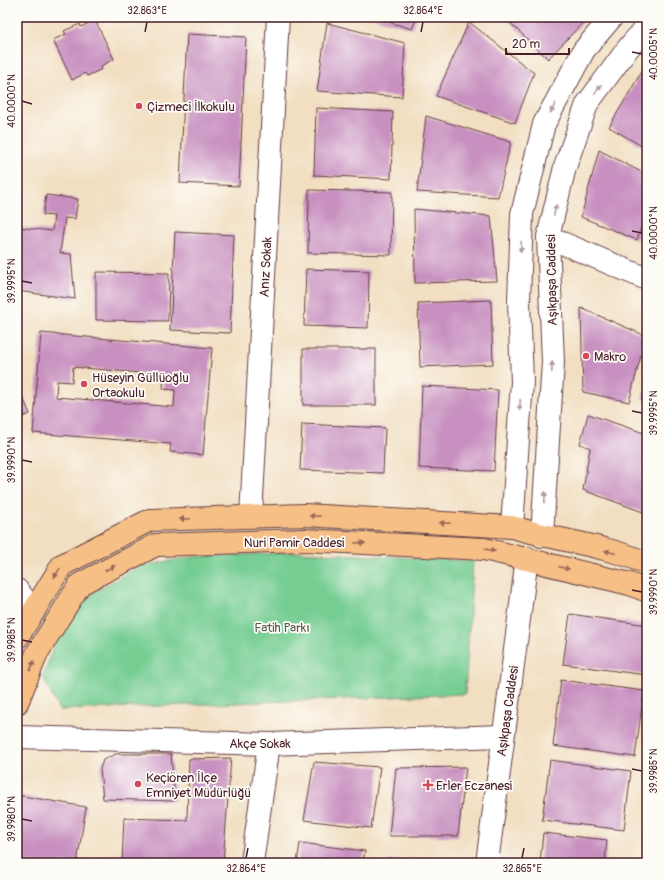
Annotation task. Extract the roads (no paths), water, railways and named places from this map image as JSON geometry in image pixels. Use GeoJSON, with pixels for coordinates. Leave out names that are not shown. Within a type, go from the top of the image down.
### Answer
{"type":"FeatureCollection","features":[{"type":"Feature","properties":{"kind":"main road","name":"Nuri Pamir Caddesi"},"geometry":{"type":"LineString","coordinates":[[17,638],[62,565],[150,520],[304,515],[512,527],[542,536],[570,541],[647,563]]}},
{"type":"Feature","properties":{"kind":"main road"},"geometry":{"type":"LineString","coordinates":[[512,527],[527,558],[542,536]]}},
{"type":"Feature","properties":{"kind":"main road","name":"Nuri Pamir Caddesi"},"geometry":{"type":"LineString","coordinates":[[17,703],[37,653],[80,584],[156,545],[304,540],[484,549],[527,558],[630,584],[647,591]]}},
{"type":"Feature","properties":{"kind":"street","name":"Anız Sokak"},"geometry":{"type":"LineString","coordinates":[[251,516],[278,17]]}},
{"type":"Feature","properties":{"kind":"street"},"geometry":{"type":"LineString","coordinates":[[512,527],[522,382],[518,301],[522,214],[544,124],[584,50],[612,17]]}},
{"type":"Feature","properties":{"kind":"street"},"geometry":{"type":"LineString","coordinates":[[643,17],[647,21]]}},
{"type":"Feature","properties":{"kind":"street","name":"Aşıkpaşa Caddesi"},"geometry":{"type":"LineString","coordinates":[[542,536],[553,362],[548,237],[565,167],[587,104],[628,47],[647,26]]}},
{"type":"Feature","properties":{"kind":"street"},"geometry":{"type":"LineString","coordinates":[[548,237],[647,279]]}},
{"type":"Feature","properties":{"kind":"street","name":"Aşıkpaşa Caddesi"},"geometry":{"type":"LineString","coordinates":[[487,863],[527,558]]}},
{"type":"Feature","properties":{"kind":"street"},"geometry":{"type":"LineString","coordinates":[[17,590],[34,611]]}},
{"type":"Feature","properties":{"kind":"street","name":"Akçe Sokak"},"geometry":{"type":"LineString","coordinates":[[17,737],[269,744],[503,736]]}},
{"type":"Feature","properties":{"kind":"street"},"geometry":{"type":"LineString","coordinates":[[252,863],[269,744]]}},
{"type":"Feature","properties":{"kind":"place","name":"Çizmeci İlkokulu"},"geometry":{"type":"Point","coordinates":[139,106]}},
{"type":"Feature","properties":{"kind":"place","name":"Makro"},"geometry":{"type":"Point","coordinates":[586,356]}},
{"type":"Feature","properties":{"kind":"place","name":"Hüseyin Güllüoğlu Ortaokulu"},"geometry":{"type":"Point","coordinates":[84,384]}},
{"type":"Feature","properties":{"kind":"place","name":"Keçiören İlçe Emniyet Müdürlüğü"},"geometry":{"type":"Point","coordinates":[138,784]}},
{"type":"Feature","properties":{"kind":"place","name":"Erler Eczanesi"},"geometry":{"type":"Point","coordinates":[428,785]}},
{"type":"Feature","properties":{"kind":"park label","name":"Fatih Parkı"},"geometry":{"type":"Point","coordinates":[282,627]}}]}
